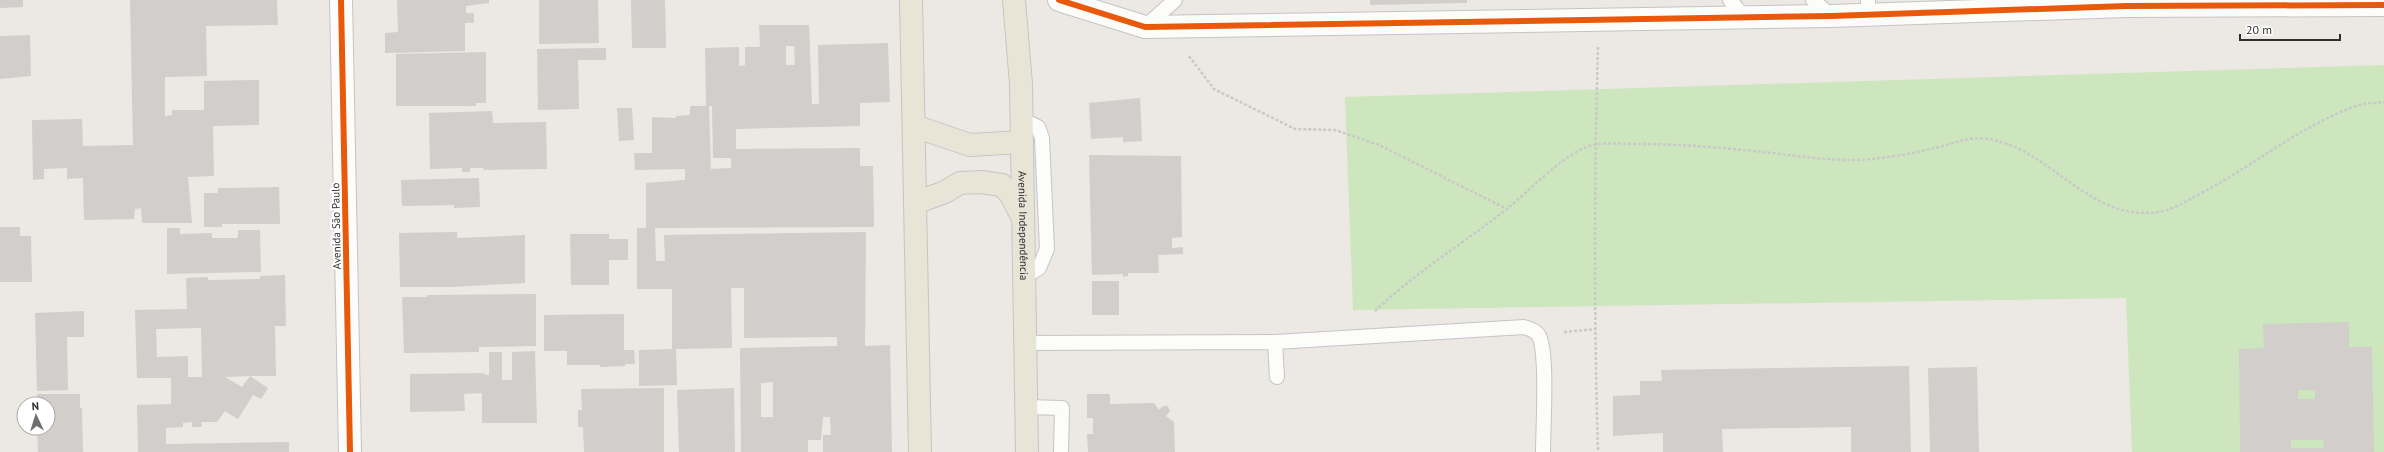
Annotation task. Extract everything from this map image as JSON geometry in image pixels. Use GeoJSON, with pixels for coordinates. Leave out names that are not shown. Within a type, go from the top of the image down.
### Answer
{"type":"FeatureCollection","features":[{"type":"Feature","properties":{"kind":"main road"},"geometry":{"type":"LineString","coordinates":[[912,0],[920,452]]}},
{"type":"Feature","properties":{"kind":"main road","name":"Avenida Independência"},"geometry":{"type":"LineString","coordinates":[[1014,0],[1021,84],[1027,452]]}},
{"type":"Feature","properties":{"kind":"main road"},"geometry":{"type":"LineString","coordinates":[[914,126],[970,145],[1022,142]]}},
{"type":"Feature","properties":{"kind":"main road"},"geometry":{"type":"LineString","coordinates":[[915,203],[945,192],[960,183],[981,182],[1002,185],[1011,195],[1024,220]]}},
{"type":"Feature","properties":{"kind":"street","name":"Avenida São Paulo"},"geometry":{"type":"LineString","coordinates":[[341,0],[350,452]]}},
{"type":"Feature","properties":{"kind":"street"},"geometry":{"type":"LineString","coordinates":[[1059,0],[1144,27],[1831,16],[1868,8],[2125,3],[2384,5]]}},
{"type":"Feature","properties":{"kind":"lane"},"geometry":{"type":"LineString","coordinates":[[1144,27],[1175,0]]}},
{"type":"Feature","properties":{"kind":"lane"},"geometry":{"type":"LineString","coordinates":[[1730,0],[1744,17]]}},
{"type":"Feature","properties":{"kind":"lane"},"geometry":{"type":"LineString","coordinates":[[1813,0],[1831,16]]}},
{"type":"Feature","properties":{"kind":"lane"},"geometry":{"type":"LineString","coordinates":[[1022,119],[1038,127],[1042,138],[1047,248],[1039,268],[1024,277]]}},
{"type":"Feature","properties":{"kind":"lane"},"geometry":{"type":"LineString","coordinates":[[1026,344],[1276,342],[1524,327],[1533,330],[1539,335],[1544,356],[1543,452]]}},
{"type":"Feature","properties":{"kind":"lane"},"geometry":{"type":"LineString","coordinates":[[1276,342],[1277,376]]}},
{"type":"Feature","properties":{"kind":"lane"},"geometry":{"type":"LineString","coordinates":[[1026,407],[1062,408],[1060,452]]}},
{"type":"Feature","properties":{"kind":"path"},"geometry":{"type":"LineString","coordinates":[[1598,452],[1595,144],[1599,19]]}},
{"type":"Feature","properties":{"kind":"path"},"geometry":{"type":"LineString","coordinates":[[1178,27],[1190,59],[1214,89],[1295,129],[1335,130],[1379,145],[1507,209]]}},
{"type":"Feature","properties":{"kind":"path"},"geometry":{"type":"LineString","coordinates":[[1348,337],[1398,289],[1507,209],[1579,149],[1595,144],[1659,144],[1775,153],[1822,159],[1868,160],[1939,147],[1962,140],[1977,138],[1990,139],[2014,147],[2100,202],[2121,211],[2147,213],[2168,211],[2232,177],[2283,144],[2326,120],[2359,104],[2384,102]]}},
{"type":"Feature","properties":{"kind":"path"},"geometry":{"type":"LineString","coordinates":[[1539,335],[1596,329]]}},
{"type":"Feature","properties":{"kind":"green space"},"geometry":{"type":"Polygon","coordinates":[[[2384,65],[2384,452],[2132,452],[2126,298],[1353,310],[1345,97],[2384,65]]]}},
{"type":"Feature","properties":{"kind":"building"},"geometry":{"type":"Polygon","coordinates":[[[0,0],[23,0],[23,7],[0,8],[0,0]]]}},
{"type":"Feature","properties":{"kind":"building"},"geometry":{"type":"Polygon","coordinates":[[[130,0],[277,0],[278,25],[206,26],[207,76],[165,77],[165,116],[172,115],[172,110],[204,110],[204,81],[259,80],[259,125],[213,126],[214,176],[188,177],[192,223],[142,223],[141,208],[135,209],[134,219],[84,220],[83,178],[67,179],[67,168],[44,169],[44,179],[33,180],[32,120],[82,119],[83,146],[133,145],[130,0]]]}},
{"type":"Feature","properties":{"kind":"building"},"geometry":{"type":"Polygon","coordinates":[[[397,0],[489,0],[489,3],[466,6],[466,13],[474,13],[474,23],[465,23],[465,51],[385,53],[385,33],[398,32],[397,0]]]}},
{"type":"Feature","properties":{"kind":"building"},"geometry":{"type":"Polygon","coordinates":[[[539,0],[598,0],[599,43],[539,44],[539,0]]]}},
{"type":"Feature","properties":{"kind":"building"},"geometry":{"type":"Polygon","coordinates":[[[631,0],[665,0],[666,48],[632,48],[631,0]]]}},
{"type":"Feature","properties":{"kind":"building"},"geometry":{"type":"Polygon","coordinates":[[[1370,0],[1467,0],[1467,3],[1370,5],[1370,0]]]}},
{"type":"Feature","properties":{"kind":"building"},"geometry":{"type":"Polygon","coordinates":[[[759,25],[809,25],[812,104],[819,104],[818,45],[888,43],[890,102],[860,103],[860,126],[736,129],[736,149],[860,148],[860,166],[873,166],[874,227],[655,228],[656,261],[665,261],[664,235],[866,232],[865,346],[890,345],[892,452],[823,452],[823,435],[831,435],[830,417],[823,417],[821,440],[808,440],[808,452],[741,452],[740,348],[837,346],[837,337],[744,338],[744,288],[731,288],[732,348],[676,349],[677,385],[639,386],[639,350],[672,349],[672,289],[637,289],[637,228],[646,228],[646,183],[685,180],[685,169],[635,170],[634,153],[652,153],[652,117],[676,118],[676,116],[690,115],[690,106],[706,106],[705,48],[739,47],[739,66],[745,65],[745,47],[760,47],[759,25]],[[786,46],[786,65],[795,65],[794,46],[786,46]],[[709,106],[711,169],[731,168],[731,158],[713,158],[712,106],[709,106]],[[773,382],[761,383],[761,417],[773,417],[773,382]]]}},
{"type":"Feature","properties":{"kind":"building"},"geometry":{"type":"Polygon","coordinates":[[[30,35],[31,76],[0,79],[0,36],[30,35]]]}},
{"type":"Feature","properties":{"kind":"building"},"geometry":{"type":"Polygon","coordinates":[[[606,48],[606,60],[578,60],[579,109],[538,110],[537,49],[606,48]]]}},
{"type":"Feature","properties":{"kind":"building"},"geometry":{"type":"Polygon","coordinates":[[[486,52],[486,103],[476,103],[476,106],[396,106],[396,54],[486,52]]]}},
{"type":"Feature","properties":{"kind":"building"},"geometry":{"type":"Polygon","coordinates":[[[1140,98],[1142,141],[1123,142],[1123,137],[1091,139],[1089,103],[1140,98]]]}},
{"type":"Feature","properties":{"kind":"building"},"geometry":{"type":"Polygon","coordinates":[[[617,108],[632,108],[634,140],[619,141],[617,108]]]}},
{"type":"Feature","properties":{"kind":"building"},"geometry":{"type":"Polygon","coordinates":[[[492,111],[493,123],[546,122],[547,169],[484,170],[483,168],[470,168],[470,172],[462,172],[462,168],[430,169],[429,113],[492,111]]]}},
{"type":"Feature","properties":{"kind":"building"},"geometry":{"type":"Polygon","coordinates":[[[1089,155],[1181,156],[1182,237],[1172,238],[1172,248],[1183,247],[1183,254],[1158,255],[1159,273],[1128,273],[1128,276],[1123,277],[1123,274],[1092,275],[1089,155]]]}},
{"type":"Feature","properties":{"kind":"building"},"geometry":{"type":"Polygon","coordinates":[[[479,178],[480,207],[454,208],[454,205],[402,206],[401,180],[479,178]]]}},
{"type":"Feature","properties":{"kind":"building"},"geometry":{"type":"Polygon","coordinates":[[[279,187],[280,224],[222,224],[222,227],[204,227],[204,193],[218,193],[218,188],[279,187]]]}},
{"type":"Feature","properties":{"kind":"building"},"geometry":{"type":"Polygon","coordinates":[[[0,227],[20,227],[20,236],[31,236],[32,282],[0,282],[0,227]]]}},
{"type":"Feature","properties":{"kind":"building"},"geometry":{"type":"Polygon","coordinates":[[[167,228],[180,228],[180,234],[212,233],[212,238],[238,238],[238,230],[260,230],[261,272],[167,274],[167,228]]]}},
{"type":"Feature","properties":{"kind":"building"},"geometry":{"type":"Polygon","coordinates":[[[457,232],[457,238],[525,235],[525,283],[453,287],[400,287],[399,233],[457,232]]]}},
{"type":"Feature","properties":{"kind":"building"},"geometry":{"type":"Polygon","coordinates":[[[570,234],[609,234],[609,239],[628,239],[628,260],[609,260],[609,285],[571,285],[570,234]]]}},
{"type":"Feature","properties":{"kind":"building"},"geometry":{"type":"Polygon","coordinates":[[[285,275],[286,326],[275,326],[276,376],[250,376],[268,388],[261,399],[253,395],[238,419],[225,411],[217,422],[201,422],[202,427],[192,427],[192,422],[183,423],[183,427],[166,428],[166,444],[289,442],[289,452],[138,452],[137,405],[171,404],[171,378],[137,378],[135,310],[187,309],[186,278],[208,277],[208,280],[260,279],[260,276],[285,275]],[[201,328],[156,329],[157,357],[188,356],[188,377],[202,377],[201,328]],[[250,376],[225,377],[242,387],[250,376]]]}},
{"type":"Feature","properties":{"kind":"building"},"geometry":{"type":"Polygon","coordinates":[[[1092,281],[1119,281],[1119,315],[1092,315],[1092,281]]]}},
{"type":"Feature","properties":{"kind":"building"},"geometry":{"type":"Polygon","coordinates":[[[536,294],[536,346],[479,347],[479,352],[404,353],[402,297],[427,297],[427,295],[536,294]]]}},
{"type":"Feature","properties":{"kind":"building"},"geometry":{"type":"Polygon","coordinates":[[[84,311],[84,337],[67,337],[68,390],[37,391],[35,313],[84,311]]]}},
{"type":"Feature","properties":{"kind":"building"},"geometry":{"type":"Polygon","coordinates":[[[624,314],[624,350],[634,350],[635,364],[600,367],[600,365],[567,365],[567,351],[544,351],[544,315],[624,314]]]}},
{"type":"Feature","properties":{"kind":"building"},"geometry":{"type":"Polygon","coordinates":[[[2349,322],[2349,347],[2372,347],[2374,452],[2240,452],[2239,349],[2264,348],[2263,324],[2349,322]],[[2298,390],[2298,399],[2315,399],[2315,390],[2298,390]],[[2291,440],[2291,448],[2324,448],[2323,440],[2291,440]]]}},
{"type":"Feature","properties":{"kind":"building"},"geometry":{"type":"Polygon","coordinates":[[[535,351],[537,423],[482,423],[482,393],[464,394],[465,411],[410,412],[410,374],[485,373],[484,375],[489,375],[489,352],[502,352],[502,380],[512,380],[512,352],[535,351]]]}},
{"type":"Feature","properties":{"kind":"building"},"geometry":{"type":"Polygon","coordinates":[[[1909,366],[1911,452],[1851,452],[1851,427],[1722,429],[1723,452],[1663,452],[1663,433],[1613,436],[1613,396],[1640,395],[1640,381],[1662,381],[1661,370],[1909,366]]]}},
{"type":"Feature","properties":{"kind":"building"},"geometry":{"type":"Polygon","coordinates":[[[1977,367],[1979,452],[1930,452],[1928,368],[1977,367]]]}},
{"type":"Feature","properties":{"kind":"building"},"geometry":{"type":"Polygon","coordinates":[[[664,388],[664,452],[584,452],[583,427],[578,427],[578,410],[582,410],[581,389],[664,388]]]}},
{"type":"Feature","properties":{"kind":"building"},"geometry":{"type":"Polygon","coordinates":[[[734,388],[735,452],[679,452],[677,390],[734,388]]]}},
{"type":"Feature","properties":{"kind":"building"},"geometry":{"type":"Polygon","coordinates":[[[37,394],[80,394],[80,408],[82,408],[83,452],[38,452],[37,436],[56,436],[56,396],[37,396],[37,394]]]}},
{"type":"Feature","properties":{"kind":"building"},"geometry":{"type":"Polygon","coordinates":[[[1087,394],[1110,394],[1110,404],[1154,403],[1159,410],[1163,406],[1168,406],[1170,411],[1166,416],[1174,422],[1175,452],[1088,452],[1087,434],[1093,434],[1093,418],[1087,418],[1087,394]]]}},
{"type":"Feature","properties":{"kind":"cycle path"},"geometry":{"type":"LineString","coordinates":[[341,0],[350,452]]}},
{"type":"Feature","properties":{"kind":"cycle path"},"geometry":{"type":"LineString","coordinates":[[1059,0],[1145,27],[1831,16],[2126,6],[2384,5]]}}]}
